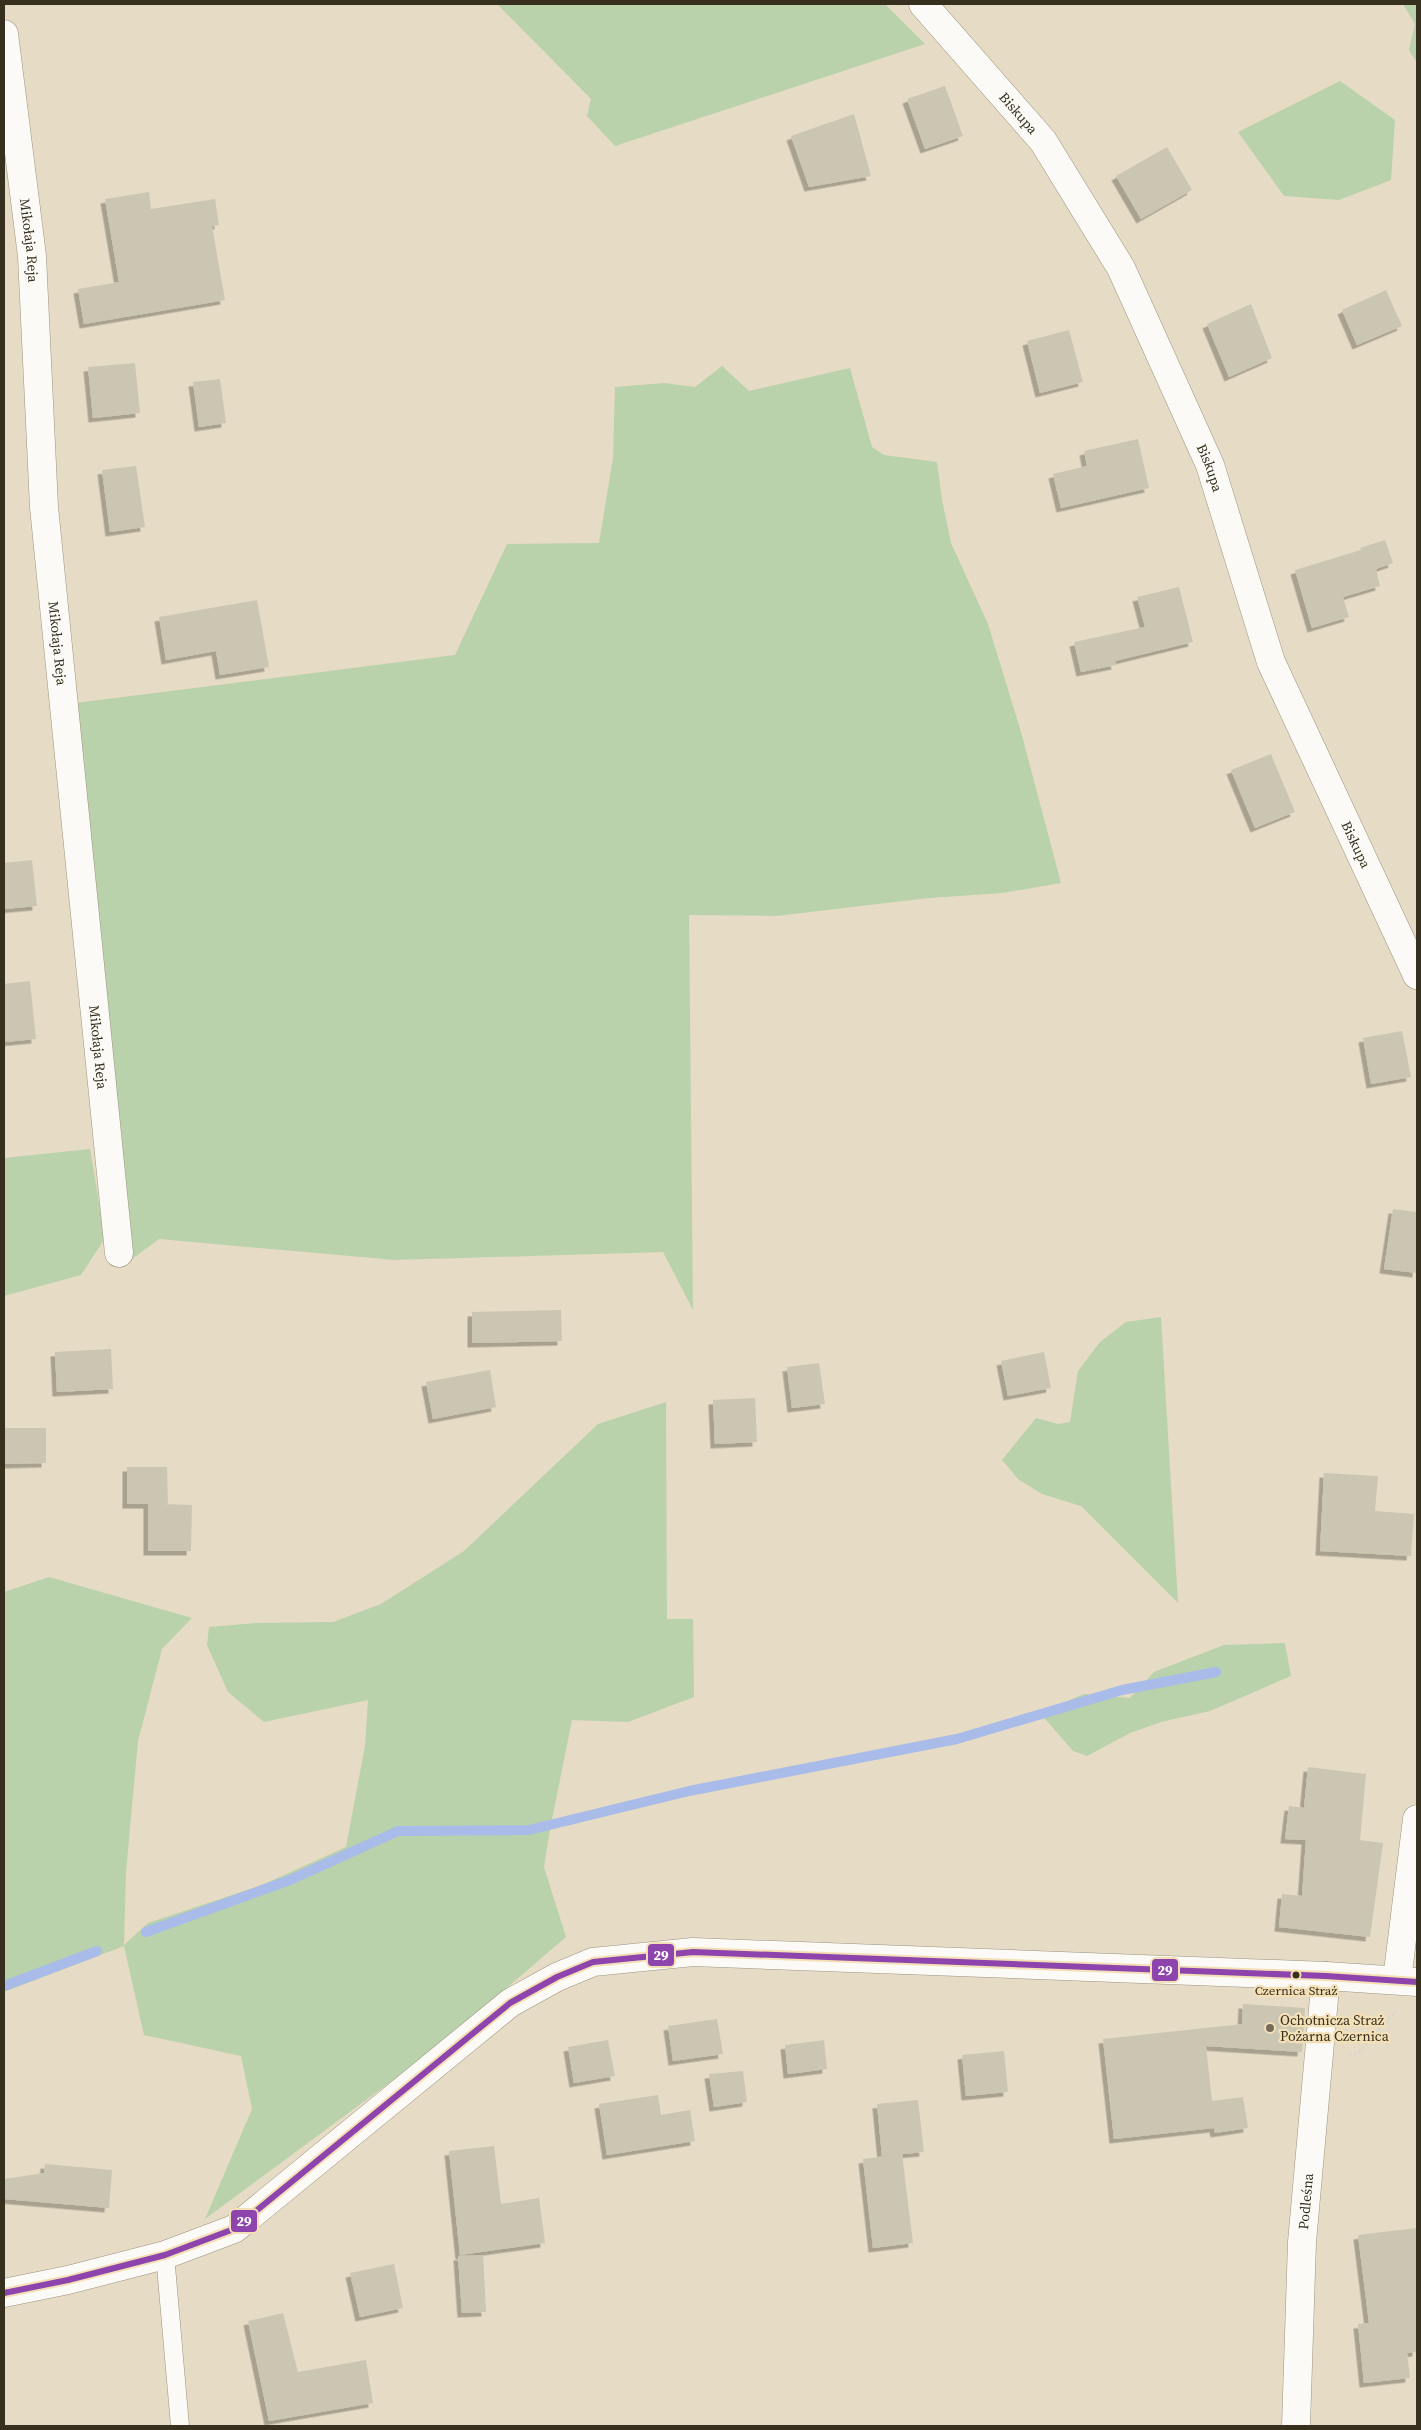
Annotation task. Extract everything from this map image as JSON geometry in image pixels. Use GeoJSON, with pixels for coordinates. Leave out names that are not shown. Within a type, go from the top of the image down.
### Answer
{"type":"FeatureCollection","features":[{"type":"Feature","properties":{"kind":"street","name":"Biskupa"},"geometry":{"type":"LineString","coordinates":[[924,4],[1043,141],[1121,268],[1210,465],[1271,662],[1417,975]]}},
{"type":"Feature","properties":{"kind":"street","name":"Mikołaja Reja"},"geometry":{"type":"LineString","coordinates":[[4,34],[32,256],[44,507],[119,1253]]}},
{"type":"Feature","properties":{"kind":"street"},"geometry":{"type":"LineString","coordinates":[[4,2293],[68,2280],[165,2255],[234,2228],[510,2003],[558,1977],[593,1962],[692,1952],[1326,1976],[1405,1989],[1417,1819]]}},
{"type":"Feature","properties":{"kind":"street","name":"Podleśna"},"geometry":{"type":"LineString","coordinates":[[1296,2426],[1302,2242],[1326,1976]]}},
{"type":"Feature","properties":{"kind":"lane"},"geometry":{"type":"LineString","coordinates":[[165,2255],[180,2426]]}},
{"type":"Feature","properties":{"kind":"path"},"geometry":{"type":"LineString","coordinates":[[1319,2051],[1357,2054],[1405,1989]]}},
{"type":"Feature","properties":{"kind":"green space"},"geometry":{"type":"Polygon","coordinates":[[[497,4],[885,4],[925,44],[615,146],[587,116],[591,99],[497,4]]]}},
{"type":"Feature","properties":{"kind":"green space"},"geometry":{"type":"Polygon","coordinates":[[[1403,4],[1417,4],[1417,63],[1409,50],[1415,24],[1403,4]]]}},
{"type":"Feature","properties":{"kind":"green space"},"geometry":{"type":"Polygon","coordinates":[[[1340,81],[1395,120],[1391,180],[1339,200],[1284,196],[1238,132],[1340,81]]]}},
{"type":"Feature","properties":{"kind":"green space"},"geometry":{"type":"Polygon","coordinates":[[[722,366],[749,391],[850,368],[872,447],[884,455],[937,462],[942,500],[951,543],[988,624],[1021,732],[1061,883],[1002,893],[929,898],[776,916],[689,915],[693,1310],[663,1252],[395,1260],[159,1239],[132,1259],[75,703],[455,655],[507,544],[599,543],[613,458],[615,387],[664,383],[695,387],[722,366]]]}},
{"type":"Feature","properties":{"kind":"green space"},"geometry":{"type":"Polygon","coordinates":[[[90,1149],[105,1238],[81,1275],[4,1296],[4,1158],[90,1149]]]}},
{"type":"Feature","properties":{"kind":"green space"},"geometry":{"type":"Polygon","coordinates":[[[1161,1317],[1178,1603],[1081,1506],[1042,1494],[1018,1479],[1002,1460],[1036,1418],[1058,1424],[1070,1422],[1078,1371],[1100,1342],[1126,1322],[1161,1317]]]}},
{"type":"Feature","properties":{"kind":"green space"},"geometry":{"type":"Polygon","coordinates":[[[666,1402],[667,1619],[693,1619],[694,1697],[628,1722],[572,1720],[544,1867],[566,1937],[439,2046],[205,2219],[252,2109],[241,2056],[144,2035],[124,1946],[4,1992],[4,1592],[49,1577],[192,1618],[162,1649],[138,1741],[126,1872],[124,1945],[148,1923],[262,1885],[346,1847],[365,1746],[368,1700],[264,1722],[228,1692],[207,1645],[209,1627],[256,1623],[333,1622],[381,1604],[464,1551],[598,1424],[666,1402]]]}},
{"type":"Feature","properties":{"kind":"green space"},"geometry":{"type":"Polygon","coordinates":[[[1285,1643],[1291,1676],[1210,1711],[1161,1722],[1130,1733],[1087,1756],[1073,1751],[1040,1713],[1084,1694],[1130,1698],[1154,1672],[1224,1645],[1285,1643]]]}},
{"type":"Feature","properties":{"kind":"building"},"geometry":{"type":"Polygon","coordinates":[[[945,86],[963,136],[925,149],[907,99],[945,86]]]}},
{"type":"Feature","properties":{"kind":"building"},"geometry":{"type":"Polygon","coordinates":[[[854,114],[871,176],[809,187],[791,136],[854,114]]]}},
{"type":"Feature","properties":{"kind":"building"},"geometry":{"type":"Polygon","coordinates":[[[1167,147],[1192,190],[1141,219],[1116,176],[1167,147]]]}},
{"type":"Feature","properties":{"kind":"building"},"geometry":{"type":"Polygon","coordinates":[[[149,192],[151,209],[215,199],[219,225],[212,226],[225,300],[84,324],[78,289],[119,282],[105,199],[149,192]]]}},
{"type":"Feature","properties":{"kind":"building"},"geometry":{"type":"Polygon","coordinates":[[[1386,290],[1402,326],[1357,345],[1342,310],[1386,290]]]}},
{"type":"Feature","properties":{"kind":"building"},"geometry":{"type":"Polygon","coordinates":[[[1251,304],[1272,358],[1229,377],[1207,324],[1251,304]]]}},
{"type":"Feature","properties":{"kind":"building"},"geometry":{"type":"Polygon","coordinates":[[[1069,330],[1083,382],[1040,393],[1027,341],[1069,330]]]}},
{"type":"Feature","properties":{"kind":"building"},"geometry":{"type":"Polygon","coordinates":[[[135,363],[140,413],[93,418],[88,367],[135,363]]]}},
{"type":"Feature","properties":{"kind":"building"},"geometry":{"type":"Polygon","coordinates":[[[220,379],[226,423],[199,427],[193,382],[220,379]]]}},
{"type":"Feature","properties":{"kind":"building"},"geometry":{"type":"Polygon","coordinates":[[[1138,439],[1149,488],[1061,508],[1053,474],[1087,466],[1084,451],[1138,439]]]}},
{"type":"Feature","properties":{"kind":"building"},"geometry":{"type":"Polygon","coordinates":[[[136,466],[145,527],[110,532],[102,470],[136,466]]]}},
{"type":"Feature","properties":{"kind":"building"},"geometry":{"type":"Polygon","coordinates":[[[1385,540],[1393,563],[1376,569],[1380,586],[1343,597],[1349,617],[1312,628],[1295,570],[1361,550],[1360,548],[1385,540]]]}},
{"type":"Feature","properties":{"kind":"building"},"geometry":{"type":"Polygon","coordinates":[[[1179,587],[1193,642],[1115,661],[1116,665],[1081,672],[1074,642],[1145,627],[1137,597],[1179,587]]]}},
{"type":"Feature","properties":{"kind":"building"},"geometry":{"type":"Polygon","coordinates":[[[257,600],[269,667],[220,675],[216,651],[166,660],[159,617],[257,600]]]}},
{"type":"Feature","properties":{"kind":"building"},"geometry":{"type":"Polygon","coordinates":[[[1271,754],[1295,812],[1255,828],[1231,770],[1271,754]]]}},
{"type":"Feature","properties":{"kind":"building"},"geometry":{"type":"Polygon","coordinates":[[[32,860],[37,906],[4,909],[4,863],[32,860]]]}},
{"type":"Feature","properties":{"kind":"building"},"geometry":{"type":"Polygon","coordinates":[[[30,981],[36,1039],[4,1042],[4,984],[30,981]]]}},
{"type":"Feature","properties":{"kind":"building"},"geometry":{"type":"Polygon","coordinates":[[[1402,1031],[1411,1077],[1371,1084],[1363,1038],[1402,1031]]]}},
{"type":"Feature","properties":{"kind":"building"},"geometry":{"type":"Polygon","coordinates":[[[1393,1209],[1417,1212],[1417,1273],[1384,1269],[1393,1209]]]}},
{"type":"Feature","properties":{"kind":"building"},"geometry":{"type":"Polygon","coordinates":[[[561,1310],[562,1341],[472,1343],[472,1312],[561,1310]]]}},
{"type":"Feature","properties":{"kind":"building"},"geometry":{"type":"Polygon","coordinates":[[[111,1349],[113,1389],[57,1392],[55,1352],[111,1349]]]}},
{"type":"Feature","properties":{"kind":"building"},"geometry":{"type":"Polygon","coordinates":[[[1044,1352],[1051,1388],[1008,1396],[1001,1361],[1044,1352]]]}},
{"type":"Feature","properties":{"kind":"building"},"geometry":{"type":"Polygon","coordinates":[[[819,1363],[825,1404],[792,1408],[787,1367],[819,1363]]]}},
{"type":"Feature","properties":{"kind":"building"},"geometry":{"type":"Polygon","coordinates":[[[490,1370],[496,1407],[433,1419],[426,1382],[490,1370]]]}},
{"type":"Feature","properties":{"kind":"building"},"geometry":{"type":"Polygon","coordinates":[[[755,1398],[757,1442],[715,1444],[713,1400],[755,1398]]]}},
{"type":"Feature","properties":{"kind":"building"},"geometry":{"type":"Polygon","coordinates":[[[4,1428],[46,1428],[46,1463],[4,1464],[4,1428]]]}},
{"type":"Feature","properties":{"kind":"building"},"geometry":{"type":"Polygon","coordinates":[[[127,1467],[167,1467],[168,1504],[159,1504],[192,1505],[191,1551],[148,1551],[148,1504],[127,1504],[127,1467]]]}},
{"type":"Feature","properties":{"kind":"building"},"geometry":{"type":"Polygon","coordinates":[[[1324,1473],[1378,1476],[1375,1511],[1414,1514],[1411,1556],[1320,1551],[1324,1473]]]}},
{"type":"Feature","properties":{"kind":"building"},"geometry":{"type":"Polygon","coordinates":[[[1308,1767],[1366,1774],[1360,1840],[1383,1843],[1370,1937],[1279,1927],[1282,1894],[1302,1896],[1306,1840],[1285,1839],[1289,1806],[1304,1808],[1308,1767]]]}},
{"type":"Feature","properties":{"kind":"building"},"geometry":{"type":"Polygon","coordinates":[[[1243,2004],[1305,2008],[1302,2052],[1206,2046],[1212,2101],[1243,2097],[1248,2128],[1215,2133],[1214,2128],[1114,2139],[1103,2039],[1242,2024],[1243,2004]]]}},
{"type":"Feature","properties":{"kind":"building"},"geometry":{"type":"Polygon","coordinates":[[[717,2019],[723,2054],[673,2061],[668,2026],[717,2019]]]}},
{"type":"Feature","properties":{"kind":"building"},"geometry":{"type":"Polygon","coordinates":[[[608,2040],[615,2076],[574,2083],[568,2047],[608,2040]]]}},
{"type":"Feature","properties":{"kind":"building"},"geometry":{"type":"Polygon","coordinates":[[[824,2040],[827,2069],[788,2074],[785,2045],[824,2040]]]}},
{"type":"Feature","properties":{"kind":"building"},"geometry":{"type":"Polygon","coordinates":[[[1004,2051],[1008,2092],[966,2096],[962,2055],[1004,2051]]]}},
{"type":"Feature","properties":{"kind":"building"},"geometry":{"type":"Polygon","coordinates":[[[743,2071],[747,2102],[714,2107],[709,2074],[743,2071]]]}},
{"type":"Feature","properties":{"kind":"building"},"geometry":{"type":"Polygon","coordinates":[[[658,2095],[661,2115],[690,2110],[695,2141],[607,2155],[599,2104],[658,2095]]]}},
{"type":"Feature","properties":{"kind":"building"},"geometry":{"type":"Polygon","coordinates":[[[918,2100],[924,2152],[882,2156],[877,2104],[918,2100]]]}},
{"type":"Feature","properties":{"kind":"building"},"geometry":{"type":"Polygon","coordinates":[[[494,2146],[501,2204],[539,2198],[545,2243],[460,2255],[449,2151],[494,2146]]]}},
{"type":"Feature","properties":{"kind":"building"},"geometry":{"type":"Polygon","coordinates":[[[902,2154],[913,2243],[873,2248],[863,2159],[902,2154]]]}},
{"type":"Feature","properties":{"kind":"building"},"geometry":{"type":"Polygon","coordinates":[[[45,2164],[112,2170],[109,2208],[4,2199],[4,2179],[44,2173],[45,2164]]]}},
{"type":"Feature","properties":{"kind":"building"},"geometry":{"type":"Polygon","coordinates":[[[1417,2228],[1417,2352],[1407,2353],[1410,2378],[1364,2383],[1358,2324],[1369,2323],[1358,2235],[1417,2228]]]}},
{"type":"Feature","properties":{"kind":"building"},"geometry":{"type":"Polygon","coordinates":[[[483,2255],[486,2312],[462,2313],[458,2256],[483,2255]]]}},
{"type":"Feature","properties":{"kind":"building"},"geometry":{"type":"Polygon","coordinates":[[[394,2264],[403,2308],[360,2317],[350,2273],[394,2264]]]}},
{"type":"Feature","properties":{"kind":"building"},"geometry":{"type":"Polygon","coordinates":[[[283,2313],[298,2372],[366,2360],[373,2403],[269,2421],[248,2321],[283,2313]]]}},
{"type":"Feature","properties":{"kind":"waterway"},"geometry":{"type":"LineString","coordinates":[[146,1932],[290,1880],[398,1831],[529,1830],[689,1791],[957,1739],[1122,1690],[1216,1672]]}},
{"type":"Feature","properties":{"kind":"waterway"},"geometry":{"type":"LineString","coordinates":[[4,1986],[97,1951]]}},
{"type":"Feature","properties":{"kind":"transit line","name":"29"},"geometry":{"type":"LineString","coordinates":[[4,2293],[68,2280],[165,2255],[234,2229],[510,2003],[557,1977],[593,1962],[693,1952],[1326,1976],[1417,1982]]}},
{"type":"Feature","properties":{"kind":"place","name":"Czernica Straż"},"geometry":{"type":"Point","coordinates":[1296,1975]}},
{"type":"Feature","properties":{"kind":"place","name":"Ochotnicza Straż Pożarna Czernica"},"geometry":{"type":"Point","coordinates":[1270,2028]}}]}
